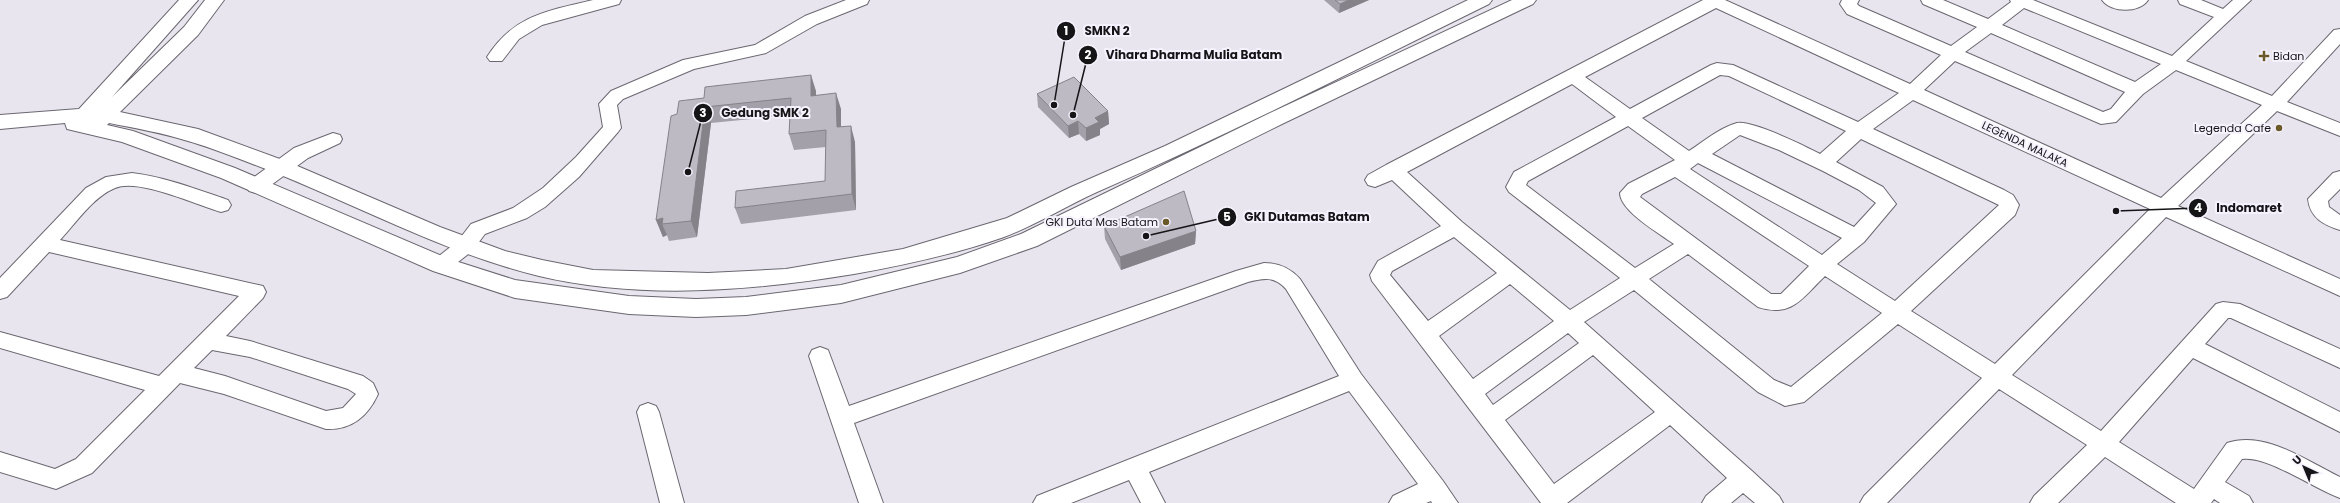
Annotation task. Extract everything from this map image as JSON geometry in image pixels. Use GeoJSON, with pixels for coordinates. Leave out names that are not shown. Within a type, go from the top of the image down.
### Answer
{"type":"FeatureCollection","features":[{"type":"Feature","properties":{"kind":"street"},"geometry":{"type":"LineString","coordinates":[[83,120],[189,0]]}},
{"type":"Feature","properties":{"kind":"street"},"geometry":{"type":"LineString","coordinates":[[83,120],[191,31],[215,0]]}},
{"type":"Feature","properties":{"kind":"street"},"geometry":{"type":"LineString","coordinates":[[496,57],[510,38],[524,27],[548,18],[613,0]]}},
{"type":"Feature","properties":{"kind":"street"},"geometry":{"type":"LineString","coordinates":[[441,265],[466,245],[473,233],[514,217],[535,204],[596,149],[612,128],[608,104],[617,95],[689,64],[760,49],[811,20],[844,9],[861,0]]}},
{"type":"Feature","properties":{"kind":"street"},"geometry":{"type":"LineString","coordinates":[[0,122],[83,120],[191,134],[281,167],[432,233],[502,258],[593,278],[708,282],[786,277],[903,257],[994,232],[1015,224],[1078,192],[1172,151],[1482,0]]}},
{"type":"Feature","properties":{"kind":"street"},"geometry":{"type":"LineString","coordinates":[[83,120],[228,173],[441,265],[515,289],[629,305],[696,308],[746,306],[841,294],[960,265],[1029,240],[1277,118],[1527,0]]}},
{"type":"Feature","properties":{"kind":"street"},"geometry":{"type":"LineString","coordinates":[[1851,0],[1848,4],[1854,10],[2101,118],[2110,118],[2117,113],[2138,90],[2174,63],[2243,0]]}},
{"type":"Feature","properties":{"kind":"street"},"geometry":{"type":"LineString","coordinates":[[1929,0],[2138,90]]}},
{"type":"Feature","properties":{"kind":"street"},"geometry":{"type":"LineString","coordinates":[[2110,0],[2126,5],[2133,4],[2140,0]]}},
{"type":"Feature","properties":{"kind":"street"},"geometry":{"type":"LineString","coordinates":[[2186,0],[2226,16]]}},
{"type":"Feature","properties":{"kind":"street"},"geometry":{"type":"LineString","coordinates":[[1713,1],[1384,175],[1455,227],[1569,321],[1771,503]]}},
{"type":"Feature","properties":{"kind":"street","name":"LEGENDA MALAKA"},"geometry":{"type":"LineString","coordinates":[[1713,1],[2340,288]]}},
{"type":"Feature","properties":{"kind":"street"},"geometry":{"type":"LineString","coordinates":[[1821,164],[1858,131],[1912,92],[1953,53],[1990,27],[2020,1],[2340,130]]}},
{"type":"Feature","properties":{"kind":"street"},"geometry":{"type":"LineString","coordinates":[[1872,503],[2164,207],[2274,104],[2340,34]]}},
{"type":"Feature","properties":{"kind":"street"},"geometry":{"type":"LineString","coordinates":[[1725,69],[1997,195],[2009,205],[2008,210],[1896,313],[1796,396],[1785,396],[1766,386],[1636,280],[1516,187],[1521,177],[1630,118],[1717,70],[1725,69]]}},
{"type":"Feature","properties":{"kind":"street"},"geometry":{"type":"LineString","coordinates":[[1572,76],[1688,162],[1822,266],[1998,376],[2103,444],[2202,497],[2241,503]]}},
{"type":"Feature","properties":{"kind":"street"},"geometry":{"type":"LineString","coordinates":[[1747,129],[1821,164],[1876,192],[1884,200],[1884,208],[1857,237],[1822,266],[1787,301],[1775,303],[1765,301],[1634,204],[1630,198],[1630,193],[1635,189],[1688,162],[1731,132],[1747,129]]}},
{"type":"Feature","properties":{"kind":"street"},"geometry":{"type":"LineString","coordinates":[[256,186],[308,149],[333,139]]}},
{"type":"Feature","properties":{"kind":"street"},"geometry":{"type":"LineString","coordinates":[[1688,162],[1857,237]]}},
{"type":"Feature","properties":{"kind":"street"},"geometry":{"type":"LineString","coordinates":[[2340,178],[2318,199],[2318,207],[2322,214],[2340,223]]}},
{"type":"Feature","properties":{"kind":"street"},"geometry":{"type":"LineString","coordinates":[[0,291],[93,194],[110,182],[131,180],[156,185],[221,205]]}},
{"type":"Feature","properties":{"kind":"street"},"geometry":{"type":"LineString","coordinates":[[1455,227],[1385,266],[1381,271],[1382,281],[1426,334],[1553,501],[1671,412]]}},
{"type":"Feature","properties":{"kind":"street"},"geometry":{"type":"LineString","coordinates":[[0,462],[56,479],[84,466],[256,292],[45,244]]}},
{"type":"Feature","properties":{"kind":"street"},"geometry":{"type":"LineString","coordinates":[[1470,393],[1569,321],[1636,280],[1689,244]]}},
{"type":"Feature","properties":{"kind":"street"},"geometry":{"type":"LineString","coordinates":[[842,418],[1243,276],[1267,271],[1284,274],[1288,278],[1353,380],[1440,495],[1400,503]]}},
{"type":"Feature","properties":{"kind":"street"},"geometry":{"type":"LineString","coordinates":[[1426,334],[1512,273]]}},
{"type":"Feature","properties":{"kind":"street"},"geometry":{"type":"LineString","coordinates":[[2042,503],[2103,444],[2189,346],[2223,310],[2233,310],[2340,359]]}},
{"type":"Feature","properties":{"kind":"street"},"geometry":{"type":"LineString","coordinates":[[0,340],[170,379],[225,385],[326,420],[335,421],[354,412],[364,402],[367,394],[365,389],[355,382],[250,349],[208,341]]}},
{"type":"Feature","properties":{"kind":"street"},"geometry":{"type":"LineString","coordinates":[[1490,419],[1594,343]]}},
{"type":"Feature","properties":{"kind":"street"},"geometry":{"type":"LineString","coordinates":[[2189,346],[2340,423]]}},
{"type":"Feature","properties":{"kind":"street"},"geometry":{"type":"LineString","coordinates":[[820,356],[871,503]]}},
{"type":"Feature","properties":{"kind":"street"},"geometry":{"type":"LineString","coordinates":[[1045,503],[1136,468],[1353,380]]}},
{"type":"Feature","properties":{"kind":"street"},"geometry":{"type":"LineString","coordinates":[[648,412],[672,503]]}},
{"type":"Feature","properties":{"kind":"street"},"geometry":{"type":"LineString","coordinates":[[2202,497],[2235,450],[2250,448],[2270,454],[2340,488]]}},
{"type":"Feature","properties":{"kind":"street"},"geometry":{"type":"LineString","coordinates":[[1136,468],[1153,503]]}},
{"type":"Feature","properties":{"kind":"street"},"geometry":{"type":"LineString","coordinates":[[1714,503],[1744,478]]}},
{"type":"Feature","properties":{"kind":"building"},"geometry":{"type":"Polygon","coordinates":[[[1335,0],[1349,0],[1340,4],[1335,0]]]}},
{"type":"Feature","properties":{"kind":"building"},"geometry":{"type":"Polygon","coordinates":[[[811,75],[811,96],[836,93],[837,127],[851,126],[852,194],[735,208],[736,191],[825,181],[826,130],[789,134],[791,98],[705,107],[691,221],[662,224],[663,218],[656,220],[671,116],[677,114],[679,101],[704,98],[705,87],[811,75]]]}},
{"type":"Feature","properties":{"kind":"building"},"geometry":{"type":"Polygon","coordinates":[[[1074,77],[1108,111],[1095,118],[1099,122],[1086,128],[1078,121],[1068,126],[1037,94],[1074,77]]]}},
{"type":"Feature","properties":{"kind":"building","name":"GKI Duta Mas Batam"},"geometry":{"type":"Polygon","coordinates":[[[1184,191],[1196,231],[1120,257],[1104,226],[1184,191]]]}},
{"type":"Feature","properties":{"kind":"place","name":"Bidan"},"geometry":{"type":"Point","coordinates":[2264,56]}},
{"type":"Feature","properties":{"kind":"place","name":"SMKN 2"},"geometry":{"type":"Point","coordinates":[1054,105]}},
{"type":"Feature","properties":{"kind":"place","name":"Vihara Dharma Mulia Batam"},"geometry":{"type":"Point","coordinates":[1073,115]}},
{"type":"Feature","properties":{"kind":"place","name":"Legenda Cafe"},"geometry":{"type":"Point","coordinates":[2279,128]}},
{"type":"Feature","properties":{"kind":"place","name":"Gedung SMK 2"},"geometry":{"type":"Point","coordinates":[688,172]}},
{"type":"Feature","properties":{"kind":"place","name":"Indomaret"},"geometry":{"type":"Point","coordinates":[2116,211]}},
{"type":"Feature","properties":{"kind":"place","name":"GKI Duta Mas Batam"},"geometry":{"type":"Point","coordinates":[1166,222]}},
{"type":"Feature","properties":{"kind":"place","name":"GKI Dutamas Batam"},"geometry":{"type":"Point","coordinates":[1146,236]}}]}
